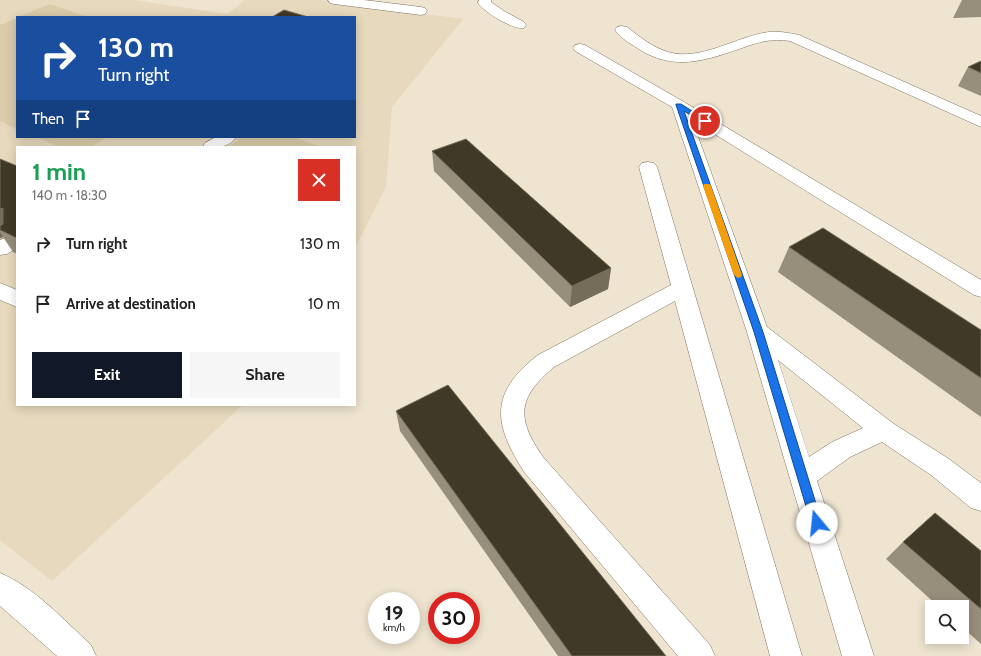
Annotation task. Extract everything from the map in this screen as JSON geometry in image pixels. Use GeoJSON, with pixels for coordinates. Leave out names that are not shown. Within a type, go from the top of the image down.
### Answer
{"type":"FeatureCollection","features":[{"type":"Feature","properties":{"kind":"street"},"geometry":{"type":"LineString","coordinates":[[334,0],[421,11]]}},
{"type":"Feature","properties":{"kind":"street"},"geometry":{"type":"LineString","coordinates":[[485,0],[484,3],[493,10],[519,25]]}},
{"type":"Feature","properties":{"kind":"street"},"geometry":{"type":"LineString","coordinates":[[622,30],[640,45],[653,52],[666,57],[685,59],[703,57],[767,36],[782,35],[794,38],[981,122]]}},
{"type":"Feature","properties":{"kind":"street"},"geometry":{"type":"LineString","coordinates":[[580,48],[679,105],[981,290]]}},
{"type":"Feature","properties":{"kind":"street"},"geometry":{"type":"LineString","coordinates":[[679,105],[758,332],[858,656]]}},
{"type":"Feature","properties":{"kind":"street"},"geometry":{"type":"LineString","coordinates":[[213,146],[226,138]]}},
{"type":"Feature","properties":{"kind":"street"},"geometry":{"type":"LineString","coordinates":[[648,167],[786,656]]}},
{"type":"Feature","properties":{"kind":"street"},"geometry":{"type":"LineString","coordinates":[[0,249],[16,240]]}},
{"type":"Feature","properties":{"kind":"street"},"geometry":{"type":"LineString","coordinates":[[682,288],[532,370],[522,383],[515,398],[512,415],[514,432],[522,449],[699,656]]}},
{"type":"Feature","properties":{"kind":"street"},"geometry":{"type":"LineString","coordinates":[[0,290],[16,299]]}},
{"type":"Feature","properties":{"kind":"street"},"geometry":{"type":"LineString","coordinates":[[758,332],[885,431],[940,467],[981,499]]}},
{"type":"Feature","properties":{"kind":"street"},"geometry":{"type":"LineString","coordinates":[[803,478],[816,465],[831,454],[865,437],[885,431]]}},
{"type":"Feature","properties":{"kind":"street"},"geometry":{"type":"LineString","coordinates":[[0,588],[18,600],[80,656]]}},
{"type":"Feature","properties":{"kind":"shaded area"},"geometry":{"type":"Polygon","coordinates":[[[0,0],[134,0],[227,14],[245,0],[320,0],[463,19],[392,107],[386,187],[356,246],[356,146],[16,146],[16,406],[242,406],[52,581],[0,540],[0,0]]]}},
{"type":"Feature","properties":{"kind":"shaded area"},"geometry":{"type":"Polygon","coordinates":[[[50,4],[85,16],[20,16],[50,4]]]}},
{"type":"Feature","properties":{"kind":"shaded area"},"geometry":{"type":"Polygon","coordinates":[[[16,18],[16,129],[0,121],[0,25],[16,18]]]}},
{"type":"Feature","properties":{"kind":"shaded area"},"geometry":{"type":"Polygon","coordinates":[[[38,138],[106,138],[92,146],[57,146],[38,138]]]}},
{"type":"Feature","properties":{"kind":"shaded area"},"geometry":{"type":"Polygon","coordinates":[[[242,138],[296,138],[318,146],[230,146],[242,138]]]}},
{"type":"Feature","properties":{"kind":"building"},"geometry":{"type":"Polygon","coordinates":[[[284,10],[305,16],[274,16],[284,10]]]}},
{"type":"Feature","properties":{"kind":"building"},"geometry":{"type":"Polygon","coordinates":[[[981,61],[981,73],[968,67],[981,61]]]}},
{"type":"Feature","properties":{"kind":"building"},"geometry":{"type":"Polygon","coordinates":[[[466,139],[611,268],[572,286],[432,151],[466,139]]]}},
{"type":"Feature","properties":{"kind":"building"},"geometry":{"type":"Polygon","coordinates":[[[0,159],[16,166],[16,238],[0,230],[0,226],[3,224],[3,208],[0,209],[0,159]]]}},
{"type":"Feature","properties":{"kind":"building"},"geometry":{"type":"Polygon","coordinates":[[[823,228],[981,330],[981,378],[789,247],[823,228]]]}},
{"type":"Feature","properties":{"kind":"building"},"geometry":{"type":"Polygon","coordinates":[[[448,385],[666,656],[572,656],[396,411],[448,385]]]}},
{"type":"Feature","properties":{"kind":"building"},"geometry":{"type":"Polygon","coordinates":[[[935,513],[981,551],[981,609],[903,542],[935,513]]]}},
{"type":"Feature","properties":{"kind":"slow traffic"},"geometry":{"type":"LineString","coordinates":[[707,186],[738,275]]}},
{"type":"Feature","properties":{"kind":"route"},"geometry":{"type":"LineString","coordinates":[[705,121],[679,105],[758,332],[817,523]]}}]}
